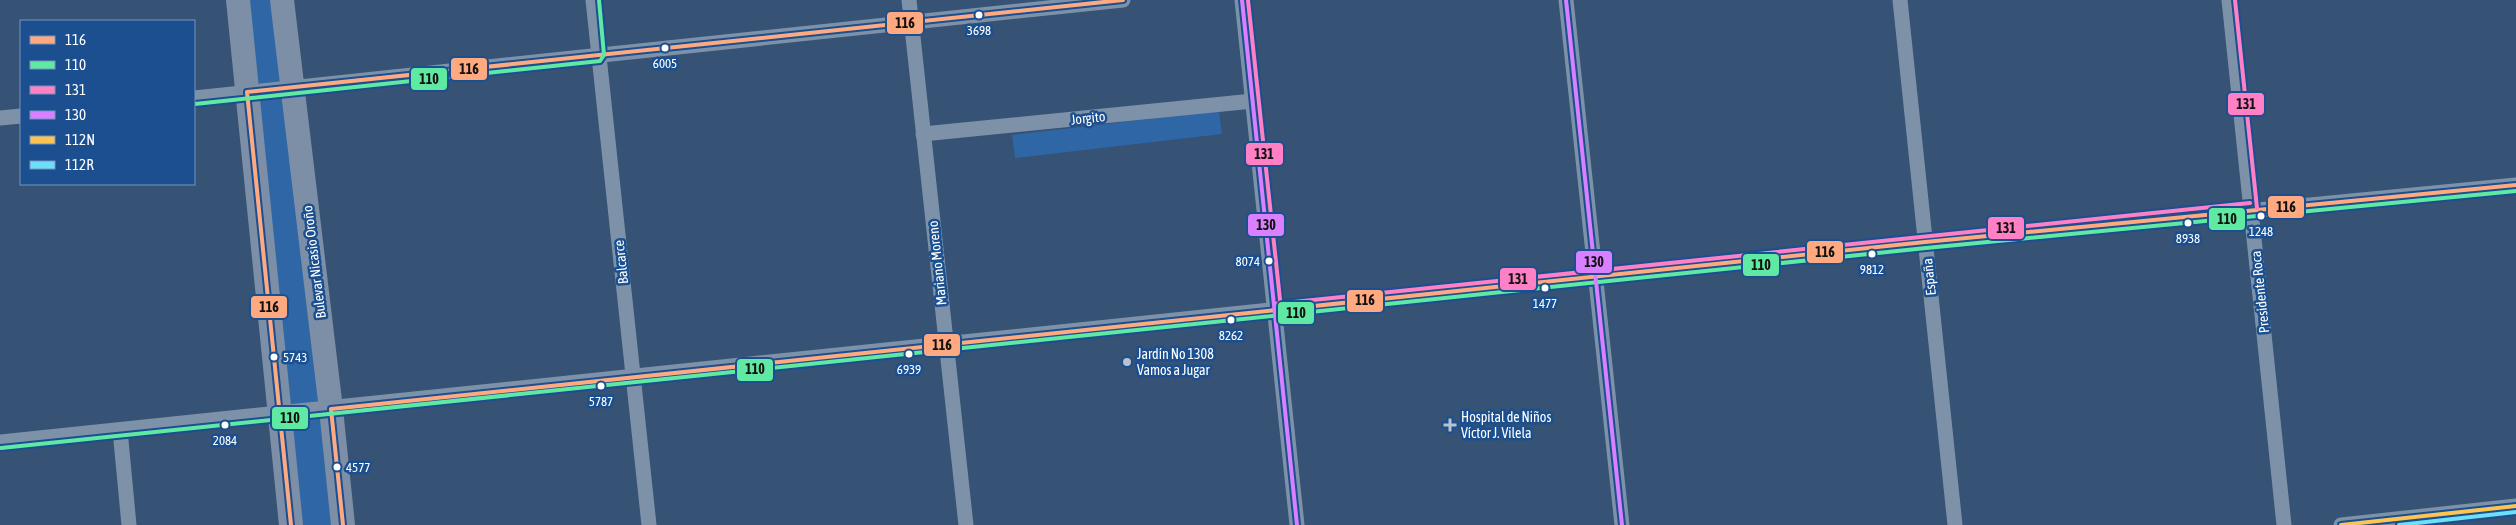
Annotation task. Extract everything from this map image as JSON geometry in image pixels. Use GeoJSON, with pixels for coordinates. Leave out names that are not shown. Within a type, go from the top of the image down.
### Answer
{"type":"FeatureCollection","features":[{"type":"Feature","properties":{"kind":"main road"},"geometry":{"type":"LineString","coordinates":[[238,0],[291,525]]}},
{"type":"Feature","properties":{"kind":"main road","name":"Bulevar Nicasio Oroño"},"geometry":{"type":"LineString","coordinates":[[282,0],[332,409],[343,525]]}},
{"type":"Feature","properties":{"kind":"street","name":"Balcarce"},"geometry":{"type":"LineString","coordinates":[[592,0],[650,525]]}},
{"type":"Feature","properties":{"kind":"street","name":"Mariano Moreno"},"geometry":{"type":"LineString","coordinates":[[909,0],[966,525]]}},
{"type":"Feature","properties":{"kind":"street"},"geometry":{"type":"LineString","coordinates":[[195,98],[1123,0]]}},
{"type":"Feature","properties":{"kind":"street"},"geometry":{"type":"LineString","coordinates":[[1242,0],[1297,525]]}},
{"type":"Feature","properties":{"kind":"street"},"geometry":{"type":"LineString","coordinates":[[1566,0],[1622,525]]}},
{"type":"Feature","properties":{"kind":"street","name":"España"},"geometry":{"type":"LineString","coordinates":[[1900,0],[1955,525]]}},
{"type":"Feature","properties":{"kind":"street","name":"Presidente Roca"},"geometry":{"type":"LineString","coordinates":[[2229,0],[2284,525]]}},
{"type":"Feature","properties":{"kind":"street","name":"Jorgito"},"geometry":{"type":"LineString","coordinates":[[923,134],[1253,101]]}},
{"type":"Feature","properties":{"kind":"street"},"geometry":{"type":"LineString","coordinates":[[0,118],[20,116]]}},
{"type":"Feature","properties":{"kind":"street"},"geometry":{"type":"LineString","coordinates":[[0,442],[1925,242],[2251,209],[2516,185]]}},
{"type":"Feature","properties":{"kind":"street"},"geometry":{"type":"LineString","coordinates":[[120,430],[129,525]]}},
{"type":"Feature","properties":{"kind":"street"},"geometry":{"type":"LineString","coordinates":[[2341,525],[2516,506]]}},
{"type":"Feature","properties":{"kind":"shaded area"},"geometry":{"type":"Polygon","coordinates":[[[238,0],[282,0],[343,525],[291,525],[238,0]]]}},
{"type":"Feature","properties":{"kind":"shaded area"},"geometry":{"type":"Polygon","coordinates":[[[1219,111],[1222,134],[1015,158],[1012,135],[1219,111]]]}},
{"type":"Feature","properties":{"kind":"transit line","name":"110"},"geometry":{"type":"LineString","coordinates":[[195,104],[600,61],[604,55],[599,0]]}},
{"type":"Feature","properties":{"kind":"transit line","name":"116"},"geometry":{"type":"LineString","coordinates":[[291,525],[247,92],[1123,0]]}},
{"type":"Feature","properties":{"kind":"transit line","name":"130"},"geometry":{"type":"LineString","coordinates":[[1242,0],[1297,525]]}},
{"type":"Feature","properties":{"kind":"transit line","name":"131"},"geometry":{"type":"LineString","coordinates":[[1248,0],[1281,309]]}},
{"type":"Feature","properties":{"kind":"transit line","name":"130"},"geometry":{"type":"LineString","coordinates":[[1566,0],[1622,525]]}},
{"type":"Feature","properties":{"kind":"transit line","name":"131"},"geometry":{"type":"LineString","coordinates":[[2235,0],[2257,208]]}},
{"type":"Feature","properties":{"kind":"transit line","name":"116"},"geometry":{"type":"LineString","coordinates":[[343,525],[331,409],[1925,242],[2516,185]]}},
{"type":"Feature","properties":{"kind":"transit line","name":"110"},"geometry":{"type":"LineString","coordinates":[[1,448],[1926,248],[2516,191]]}},
{"type":"Feature","properties":{"kind":"transit line","name":"131"},"geometry":{"type":"LineString","coordinates":[[1274,304],[2250,203]]}},
{"type":"Feature","properties":{"kind":"transit line","name":"112N"},"geometry":{"type":"LineString","coordinates":[[2341,525],[2516,506]]}},
{"type":"Feature","properties":{"kind":"transit line","name":"112R"},"geometry":{"type":"LineString","coordinates":[[2399,525],[2516,512]]}},
{"type":"Feature","properties":{"kind":"place","name":"3698"},"geometry":{"type":"Point","coordinates":[979,15]}},
{"type":"Feature","properties":{"kind":"place","name":"6005"},"geometry":{"type":"Point","coordinates":[665,48]}},
{"type":"Feature","properties":{"kind":"place","name":"1248"},"geometry":{"type":"Point","coordinates":[2261,216]}},
{"type":"Feature","properties":{"kind":"place","name":"8938"},"geometry":{"type":"Point","coordinates":[2188,223]}},
{"type":"Feature","properties":{"kind":"place","name":"9812"},"geometry":{"type":"Point","coordinates":[1872,254]}},
{"type":"Feature","properties":{"kind":"place","name":"8074"},"geometry":{"type":"Point","coordinates":[1269,261]}},
{"type":"Feature","properties":{"kind":"place","name":"1477"},"geometry":{"type":"Point","coordinates":[1545,288]}},
{"type":"Feature","properties":{"kind":"place","name":"8262"},"geometry":{"type":"Point","coordinates":[1231,320]}},
{"type":"Feature","properties":{"kind":"place","name":"6939"},"geometry":{"type":"Point","coordinates":[909,354]}},
{"type":"Feature","properties":{"kind":"place","name":"5743"},"geometry":{"type":"Point","coordinates":[274,357]}},
{"type":"Feature","properties":{"kind":"place","name":"Jardín No 1308 Vamos a Jugar"},"geometry":{"type":"Point","coordinates":[1127,362]}},
{"type":"Feature","properties":{"kind":"place","name":"5787"},"geometry":{"type":"Point","coordinates":[601,386]}},
{"type":"Feature","properties":{"kind":"place","name":"2084"},"geometry":{"type":"Point","coordinates":[225,425]}},
{"type":"Feature","properties":{"kind":"place","name":"Hospital de Niños Víctor J. Vilela"},"geometry":{"type":"Point","coordinates":[1450,425]}},
{"type":"Feature","properties":{"kind":"place","name":"4577"},"geometry":{"type":"Point","coordinates":[337,467]}}]}
